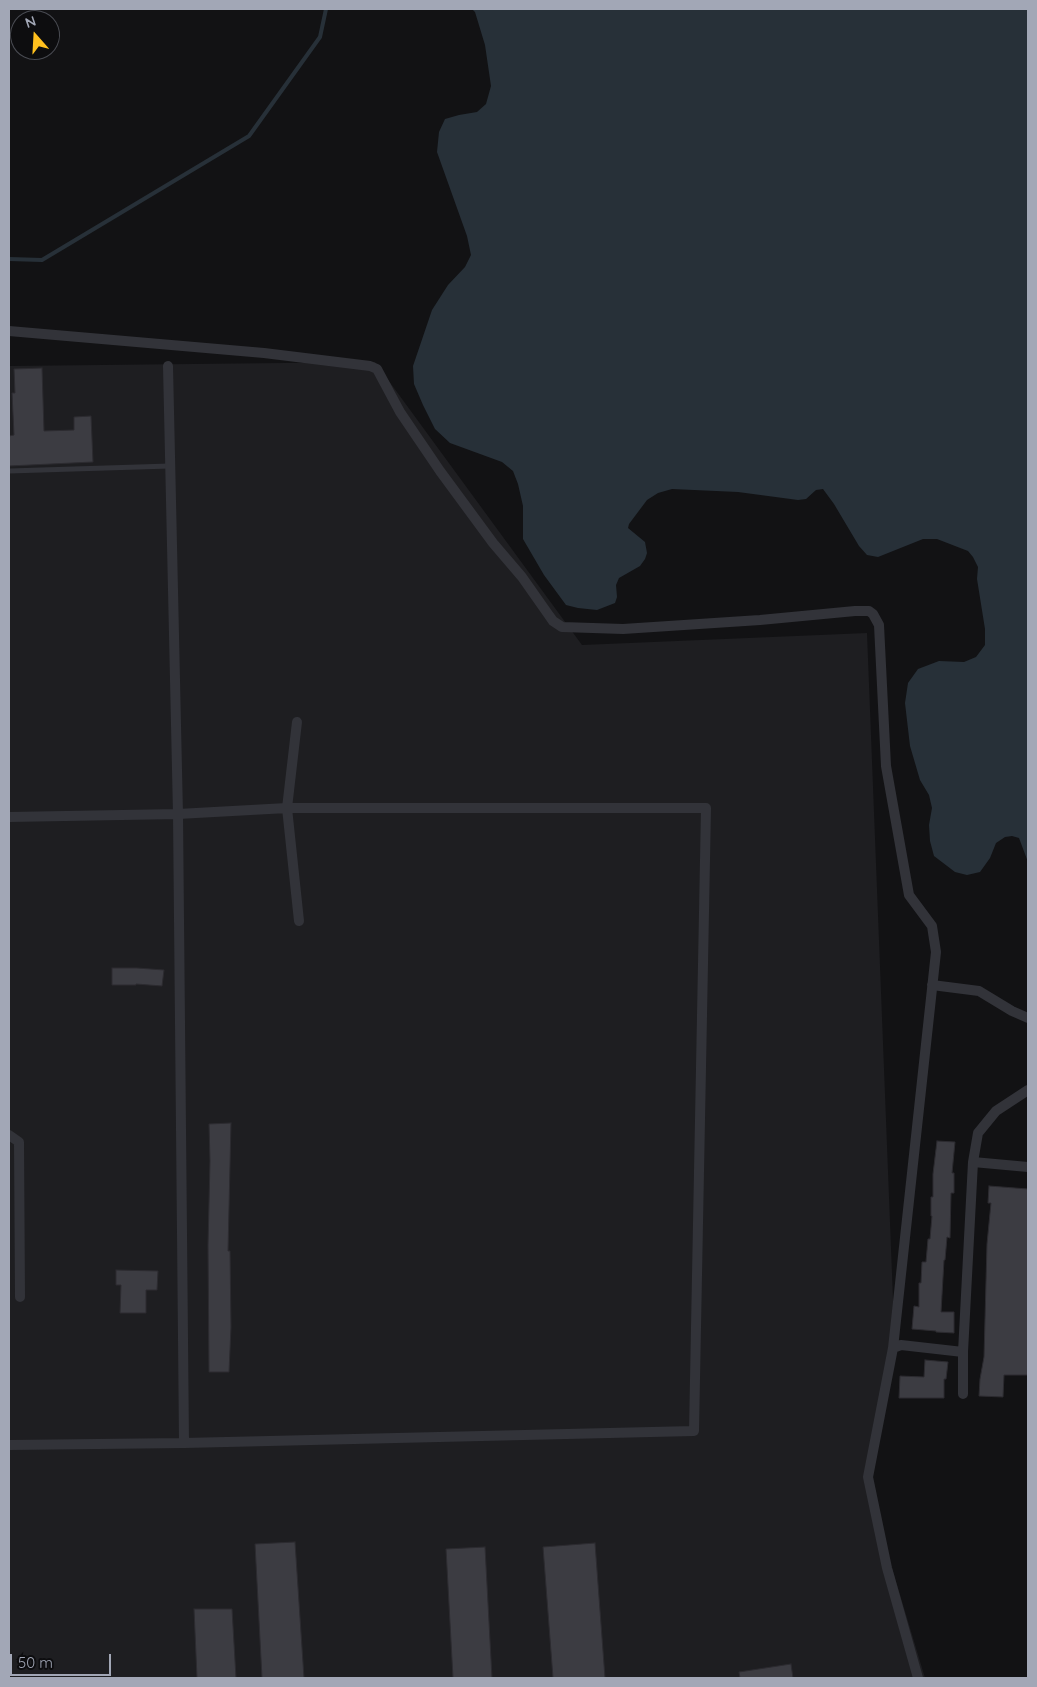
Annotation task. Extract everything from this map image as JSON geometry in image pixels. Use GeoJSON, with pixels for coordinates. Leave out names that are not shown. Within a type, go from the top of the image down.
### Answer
{"type":"FeatureCollection","features":[{"type":"Feature","properties":{"kind":"street"},"geometry":{"type":"LineString","coordinates":[[9,330],[264,353],[370,366],[377,369],[400,412],[440,471],[493,543],[522,577],[553,621],[562,627],[623,629],[799,617],[855,611],[868,611],[874,614],[879,625],[886,766],[909,895],[932,926],[936,952],[894,1348],[868,1477],[887,1568],[918,1678]]}},
{"type":"Feature","properties":{"kind":"street"},"geometry":{"type":"LineString","coordinates":[[168,366],[178,814],[184,1443]]}},
{"type":"Feature","properties":{"kind":"street"},"geometry":{"type":"LineString","coordinates":[[297,722],[287,808],[300,921]]}},
{"type":"Feature","properties":{"kind":"street"},"geometry":{"type":"LineString","coordinates":[[9,817],[178,814],[287,808],[706,808],[694,1431],[184,1443],[9,1445]]}},
{"type":"Feature","properties":{"kind":"street"},"geometry":{"type":"LineString","coordinates":[[932,985],[979,991],[1028,1018]]}},
{"type":"Feature","properties":{"kind":"street"},"geometry":{"type":"LineString","coordinates":[[962,1394],[973,1162],[978,1133],[996,1111],[1028,1090]]}},
{"type":"Feature","properties":{"kind":"street"},"geometry":{"type":"LineString","coordinates":[[9,1136],[19,1142],[20,1297]]}},
{"type":"Feature","properties":{"kind":"street"},"geometry":{"type":"LineString","coordinates":[[973,1162],[1028,1167]]}},
{"type":"Feature","properties":{"kind":"street"},"geometry":{"type":"LineString","coordinates":[[894,1348],[901,1345],[963,1352]]}},
{"type":"Feature","properties":{"kind":"lane"},"geometry":{"type":"LineString","coordinates":[[9,470],[170,466]]}},
{"type":"Feature","properties":{"kind":"shaded area"},"geometry":{"type":"Polygon","coordinates":[[[472,9],[1028,9],[1028,862],[1019,838],[1012,836],[1005,837],[996,843],[990,858],[980,872],[967,875],[955,872],[934,856],[930,841],[929,825],[932,808],[929,795],[920,780],[910,746],[905,703],[908,683],[918,669],[939,661],[964,662],[976,657],[985,645],[985,629],[977,579],[978,567],[968,551],[937,539],[923,539],[878,557],[867,555],[859,546],[823,489],[816,490],[806,499],[798,500],[738,492],[672,489],[658,493],[647,500],[629,524],[628,528],[645,542],[647,553],[640,566],[619,578],[616,585],[617,597],[615,603],[597,610],[578,608],[566,605],[544,575],[523,539],[523,506],[513,471],[502,462],[450,443],[435,429],[414,384],[413,366],[432,310],[448,285],[465,267],[471,255],[467,236],[437,152],[439,132],[445,119],[477,112],[486,104],[491,86],[485,45],[475,12],[472,9]]]}},
{"type":"Feature","properties":{"kind":"shaded area"},"geometry":{"type":"Polygon","coordinates":[[[375,362],[582,645],[867,633],[894,1325],[865,1478],[925,1678],[9,1678],[9,366],[375,362]]]}},
{"type":"Feature","properties":{"kind":"building"},"geometry":{"type":"Polygon","coordinates":[[[42,368],[44,431],[74,430],[74,417],[91,416],[93,462],[9,466],[9,436],[14,435],[12,393],[15,393],[14,369],[42,368]]]}},
{"type":"Feature","properties":{"kind":"building"},"geometry":{"type":"Polygon","coordinates":[[[112,968],[164,970],[162,986],[112,985],[112,968]]]}},
{"type":"Feature","properties":{"kind":"building"},"geometry":{"type":"Polygon","coordinates":[[[231,1123],[228,1251],[230,1251],[231,1327],[229,1372],[209,1372],[209,1124],[231,1123]]]}},
{"type":"Feature","properties":{"kind":"building"},"geometry":{"type":"Polygon","coordinates":[[[937,1141],[955,1142],[952,1173],[954,1173],[954,1193],[951,1193],[950,1238],[947,1237],[944,1260],[941,1312],[954,1312],[954,1333],[912,1329],[914,1306],[919,1307],[919,1283],[921,1283],[922,1262],[926,1262],[928,1239],[930,1239],[931,1197],[933,1197],[933,1174],[937,1141]]]}},
{"type":"Feature","properties":{"kind":"building"},"geometry":{"type":"Polygon","coordinates":[[[989,1186],[1028,1189],[1028,1375],[1004,1375],[1003,1397],[979,1396],[984,1357],[987,1244],[991,1203],[988,1203],[989,1186]]]}},
{"type":"Feature","properties":{"kind":"building"},"geometry":{"type":"Polygon","coordinates":[[[116,1270],[158,1271],[157,1290],[146,1290],[146,1313],[120,1313],[121,1285],[116,1285],[116,1270]]]}},
{"type":"Feature","properties":{"kind":"building"},"geometry":{"type":"Polygon","coordinates":[[[925,1360],[948,1362],[946,1379],[944,1379],[944,1398],[899,1398],[900,1376],[924,1377],[925,1360]]]}},
{"type":"Feature","properties":{"kind":"building"},"geometry":{"type":"Polygon","coordinates":[[[295,1542],[304,1678],[262,1678],[255,1544],[295,1542]]]}},
{"type":"Feature","properties":{"kind":"building"},"geometry":{"type":"Polygon","coordinates":[[[595,1543],[605,1678],[553,1678],[543,1547],[595,1543]]]}},
{"type":"Feature","properties":{"kind":"building"},"geometry":{"type":"Polygon","coordinates":[[[485,1547],[492,1678],[453,1678],[446,1549],[485,1547]]]}},
{"type":"Feature","properties":{"kind":"building"},"geometry":{"type":"Polygon","coordinates":[[[194,1609],[232,1609],[236,1678],[197,1678],[194,1609]]]}},
{"type":"Feature","properties":{"kind":"building"},"geometry":{"type":"Polygon","coordinates":[[[791,1664],[793,1678],[740,1678],[739,1672],[791,1664]]]}},
{"type":"Feature","properties":{"kind":"waterway"},"geometry":{"type":"LineString","coordinates":[[9,259],[42,260],[249,136],[320,37],[326,9]]}}]}
